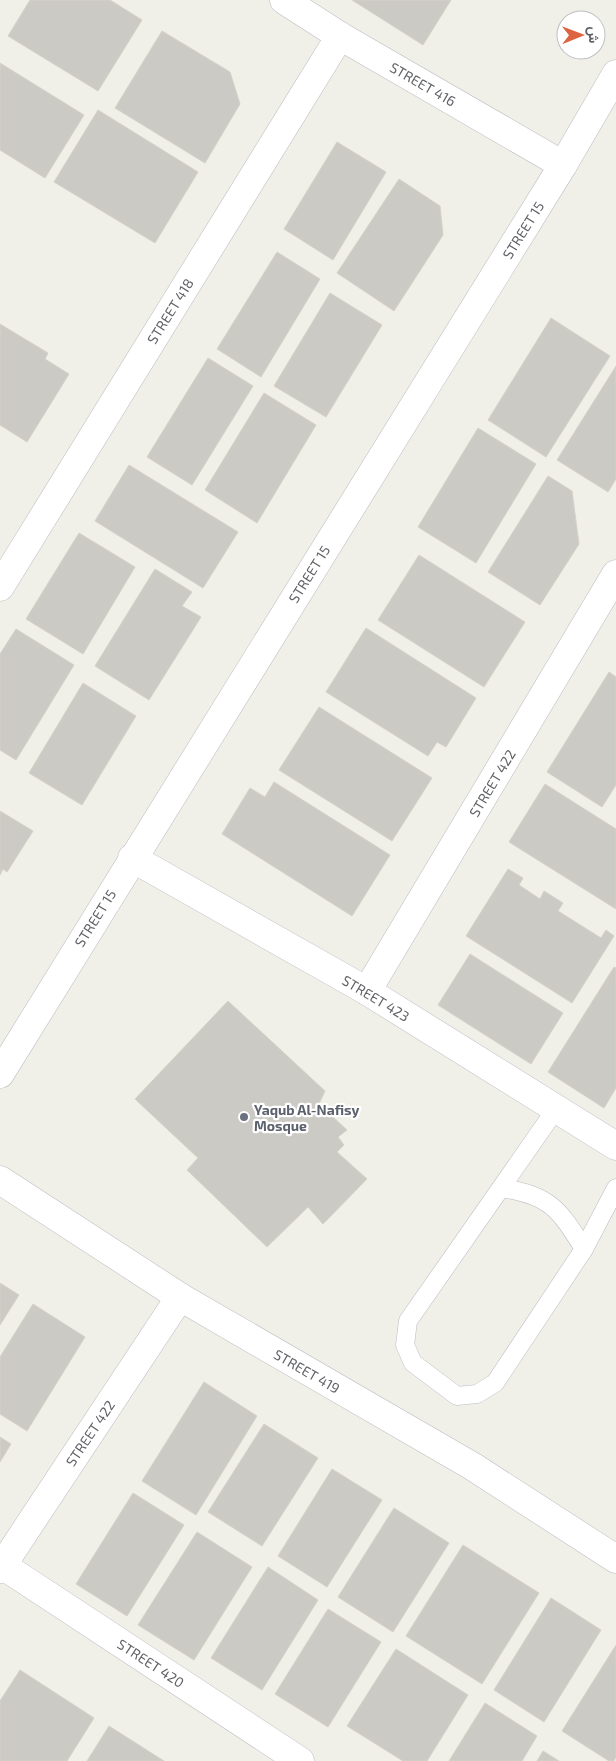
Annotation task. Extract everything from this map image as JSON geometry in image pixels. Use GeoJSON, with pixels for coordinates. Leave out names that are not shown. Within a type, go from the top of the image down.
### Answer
{"type":"FeatureCollection","features":[{"type":"Feature","properties":{"kind":"street","name":"STREET 416"},"geometry":{"type":"LineString","coordinates":[[284,0],[340,36],[563,165]]}},
{"type":"Feature","properties":{"kind":"street","name":"STREET 418"},"geometry":{"type":"LineString","coordinates":[[0,587],[340,36]]}},
{"type":"Feature","properties":{"kind":"street","name":"STREET 15"},"geometry":{"type":"LineString","coordinates":[[0,1074],[132,858],[563,165],[616,74]]}},
{"type":"Feature","properties":{"kind":"street","name":"STREET 422"},"geometry":{"type":"LineString","coordinates":[[367,991],[616,574]]}},
{"type":"Feature","properties":{"kind":"street","name":"STREET 423"},"geometry":{"type":"LineString","coordinates":[[132,858],[367,991],[616,1146]]}},
{"type":"Feature","properties":{"kind":"street","name":"STREET 419"},"geometry":{"type":"LineString","coordinates":[[0,1180],[180,1297],[472,1466],[616,1559]]}},
{"type":"Feature","properties":{"kind":"street","name":"STREET 422"},"geometry":{"type":"LineString","coordinates":[[1,1567],[180,1297]]}},
{"type":"Feature","properties":{"kind":"street","name":"STREET 420"},"geometry":{"type":"LineString","coordinates":[[1,1567],[300,1761]]}},
{"type":"Feature","properties":{"kind":"lane"},"geometry":{"type":"LineString","coordinates":[[556,1109],[408,1321],[405,1345],[413,1363],[457,1396],[477,1394],[495,1383],[584,1249],[616,1188]]}},
{"type":"Feature","properties":{"kind":"lane"},"geometry":{"type":"LineString","coordinates":[[502,1188],[542,1198],[563,1216],[584,1249]]}},
{"type":"Feature","properties":{"kind":"building"},"geometry":{"type":"Polygon","coordinates":[[[30,0],[110,0],[142,20],[98,91],[8,36],[30,0]]]}},
{"type":"Feature","properties":{"kind":"building"},"geometry":{"type":"Polygon","coordinates":[[[352,0],[451,0],[423,45],[352,0]]]}},
{"type":"Feature","properties":{"kind":"building"},"geometry":{"type":"Polygon","coordinates":[[[162,31],[230,72],[240,104],[205,163],[115,108],[162,31]]]}},
{"type":"Feature","properties":{"kind":"building"},"geometry":{"type":"Polygon","coordinates":[[[0,63],[84,115],[45,178],[0,150],[0,63]]]}},
{"type":"Feature","properties":{"kind":"building"},"geometry":{"type":"Polygon","coordinates":[[[98,110],[198,172],[155,243],[54,182],[98,110]]]}},
{"type":"Feature","properties":{"kind":"building"},"geometry":{"type":"Polygon","coordinates":[[[337,142],[386,172],[333,260],[284,229],[337,142]]]}},
{"type":"Feature","properties":{"kind":"building"},"geometry":{"type":"Polygon","coordinates":[[[399,179],[440,206],[443,235],[394,311],[337,273],[399,179]]]}},
{"type":"Feature","properties":{"kind":"building"},"geometry":{"type":"Polygon","coordinates":[[[277,252],[320,279],[261,377],[217,349],[277,252]]]}},
{"type":"Feature","properties":{"kind":"building"},"geometry":{"type":"Polygon","coordinates":[[[330,293],[382,325],[326,417],[274,386],[330,293]]]}},
{"type":"Feature","properties":{"kind":"building"},"geometry":{"type":"Polygon","coordinates":[[[551,318],[610,356],[546,457],[488,420],[551,318]]]}},
{"type":"Feature","properties":{"kind":"building"},"geometry":{"type":"Polygon","coordinates":[[[0,324],[48,353],[45,359],[69,374],[27,442],[0,425],[0,324]]]}},
{"type":"Feature","properties":{"kind":"building"},"geometry":{"type":"Polygon","coordinates":[[[208,358],[253,386],[192,485],[147,457],[208,358]]]}},
{"type":"Feature","properties":{"kind":"building"},"geometry":{"type":"Polygon","coordinates":[[[616,366],[616,479],[608,492],[557,460],[616,366]]]}},
{"type":"Feature","properties":{"kind":"building"},"geometry":{"type":"Polygon","coordinates":[[[264,393],[316,425],[257,523],[205,490],[264,393]]]}},
{"type":"Feature","properties":{"kind":"building"},"geometry":{"type":"Polygon","coordinates":[[[478,428],[536,464],[476,563],[418,527],[478,428]]]}},
{"type":"Feature","properties":{"kind":"building"},"geometry":{"type":"Polygon","coordinates":[[[129,465],[238,532],[203,588],[95,521],[129,465]]]}},
{"type":"Feature","properties":{"kind":"building"},"geometry":{"type":"Polygon","coordinates":[[[548,476],[572,491],[579,544],[540,605],[488,572],[548,476]]]}},
{"type":"Feature","properties":{"kind":"building"},"geometry":{"type":"Polygon","coordinates":[[[79,533],[135,567],[83,654],[26,619],[79,533]]]}},
{"type":"Feature","properties":{"kind":"building"},"geometry":{"type":"Polygon","coordinates":[[[419,555],[525,622],[484,687],[378,620],[419,555]]]}},
{"type":"Feature","properties":{"kind":"building"},"geometry":{"type":"Polygon","coordinates":[[[155,569],[192,592],[182,606],[201,617],[149,700],[95,666],[155,569]]]}},
{"type":"Feature","properties":{"kind":"building"},"geometry":{"type":"Polygon","coordinates":[[[366,628],[476,698],[446,747],[437,742],[428,756],[326,692],[366,628]]]}},
{"type":"Feature","properties":{"kind":"building"},"geometry":{"type":"Polygon","coordinates":[[[16,629],[74,665],[16,760],[0,750],[0,654],[16,629]]]}},
{"type":"Feature","properties":{"kind":"building"},"geometry":{"type":"Polygon","coordinates":[[[609,672],[616,677],[616,785],[602,807],[547,772],[609,672]]]}},
{"type":"Feature","properties":{"kind":"building"},"geometry":{"type":"Polygon","coordinates":[[[83,683],[136,716],[82,805],[29,773],[83,683]]]}},
{"type":"Feature","properties":{"kind":"building"},"geometry":{"type":"Polygon","coordinates":[[[319,707],[432,778],[392,841],[279,770],[319,707]]]}},
{"type":"Feature","properties":{"kind":"building"},"geometry":{"type":"Polygon","coordinates":[[[274,782],[390,855],[352,916],[222,834],[250,788],[265,797],[274,782]]]}},
{"type":"Feature","properties":{"kind":"building"},"geometry":{"type":"Polygon","coordinates":[[[545,784],[616,829],[616,909],[509,842],[545,784]]]}},
{"type":"Feature","properties":{"kind":"building"},"geometry":{"type":"Polygon","coordinates":[[[0,811],[33,831],[7,872],[3,869],[0,875],[0,811]]]}},
{"type":"Feature","properties":{"kind":"building"},"geometry":{"type":"Polygon","coordinates":[[[508,869],[523,878],[519,885],[540,899],[544,891],[563,903],[558,911],[601,938],[606,930],[614,936],[572,1003],[466,936],[508,869]]]}},
{"type":"Feature","properties":{"kind":"building"},"geometry":{"type":"Polygon","coordinates":[[[470,954],[563,1013],[531,1064],[438,1005],[470,954]]]}},
{"type":"Feature","properties":{"kind":"building"},"geometry":{"type":"Polygon","coordinates":[[[614,967],[616,968],[616,1088],[604,1108],[548,1072],[614,967]]]}},
{"type":"Feature","properties":{"kind":"building","name":"Yaqub Al-Nafisy Mosque"},"geometry":{"type":"Polygon","coordinates":[[[228,1001],[325,1091],[319,1104],[347,1130],[338,1137],[344,1145],[337,1152],[367,1179],[323,1224],[308,1207],[267,1247],[187,1170],[198,1158],[135,1099],[228,1001]]]}},
{"type":"Feature","properties":{"kind":"building"},"geometry":{"type":"Polygon","coordinates":[[[0,1283],[19,1295],[0,1325],[0,1283]]]}},
{"type":"Feature","properties":{"kind":"building"},"geometry":{"type":"Polygon","coordinates":[[[33,1304],[85,1337],[27,1431],[0,1414],[0,1357],[33,1304]]]}},
{"type":"Feature","properties":{"kind":"building"},"geometry":{"type":"Polygon","coordinates":[[[204,1382],[257,1416],[196,1515],[142,1481],[204,1382]]]}},
{"type":"Feature","properties":{"kind":"building"},"geometry":{"type":"Polygon","coordinates":[[[264,1424],[318,1458],[262,1546],[208,1512],[264,1424]]]}},
{"type":"Feature","properties":{"kind":"building"},"geometry":{"type":"Polygon","coordinates":[[[0,1437],[11,1444],[0,1462],[0,1437]]]}},
{"type":"Feature","properties":{"kind":"building"},"geometry":{"type":"Polygon","coordinates":[[[332,1469],[382,1500],[327,1587],[278,1556],[332,1469]]]}},
{"type":"Feature","properties":{"kind":"building"},"geometry":{"type":"Polygon","coordinates":[[[133,1493],[184,1525],[127,1616],[76,1584],[133,1493]]]}},
{"type":"Feature","properties":{"kind":"building"},"geometry":{"type":"Polygon","coordinates":[[[394,1508],[449,1543],[393,1632],[338,1597],[394,1508]]]}},
{"type":"Feature","properties":{"kind":"building"},"geometry":{"type":"Polygon","coordinates":[[[197,1532],[252,1567],[194,1660],[138,1625],[197,1532]]]}},
{"type":"Feature","properties":{"kind":"building"},"geometry":{"type":"Polygon","coordinates":[[[463,1545],[539,1593],[482,1684],[406,1636],[463,1545]]]}},
{"type":"Feature","properties":{"kind":"building"},"geometry":{"type":"Polygon","coordinates":[[[268,1567],[318,1600],[262,1690],[211,1658],[268,1567]]]}},
{"type":"Feature","properties":{"kind":"building"},"geometry":{"type":"Polygon","coordinates":[[[551,1598],[601,1630],[544,1722],[494,1690],[551,1598]]]}},
{"type":"Feature","properties":{"kind":"building"},"geometry":{"type":"Polygon","coordinates":[[[328,1609],[381,1642],[328,1727],[275,1694],[328,1609]]]}},
{"type":"Feature","properties":{"kind":"building"},"geometry":{"type":"Polygon","coordinates":[[[616,1645],[616,1757],[614,1761],[609,1761],[562,1731],[616,1645]]]}},
{"type":"Feature","properties":{"kind":"building"},"geometry":{"type":"Polygon","coordinates":[[[396,1649],[468,1695],[427,1761],[403,1761],[347,1726],[396,1649]]]}},
{"type":"Feature","properties":{"kind":"building"},"geometry":{"type":"Polygon","coordinates":[[[20,1670],[94,1718],[67,1761],[0,1761],[0,1701],[20,1670]]]}},
{"type":"Feature","properties":{"kind":"building"},"geometry":{"type":"Polygon","coordinates":[[[485,1703],[537,1736],[522,1761],[449,1761],[485,1703]]]}},
{"type":"Feature","properties":{"kind":"building"},"geometry":{"type":"Polygon","coordinates":[[[109,1726],[164,1761],[87,1761],[109,1726]]]}},
{"type":"Feature","properties":{"kind":"building"},"geometry":{"type":"Polygon","coordinates":[[[543,1751],[559,1761],[537,1761],[543,1751]]]}},
{"type":"Feature","properties":{"kind":"place","name":"Yaqub Al-Nafisy Mosque"},"geometry":{"type":"Point","coordinates":[244,1117]}}]}
